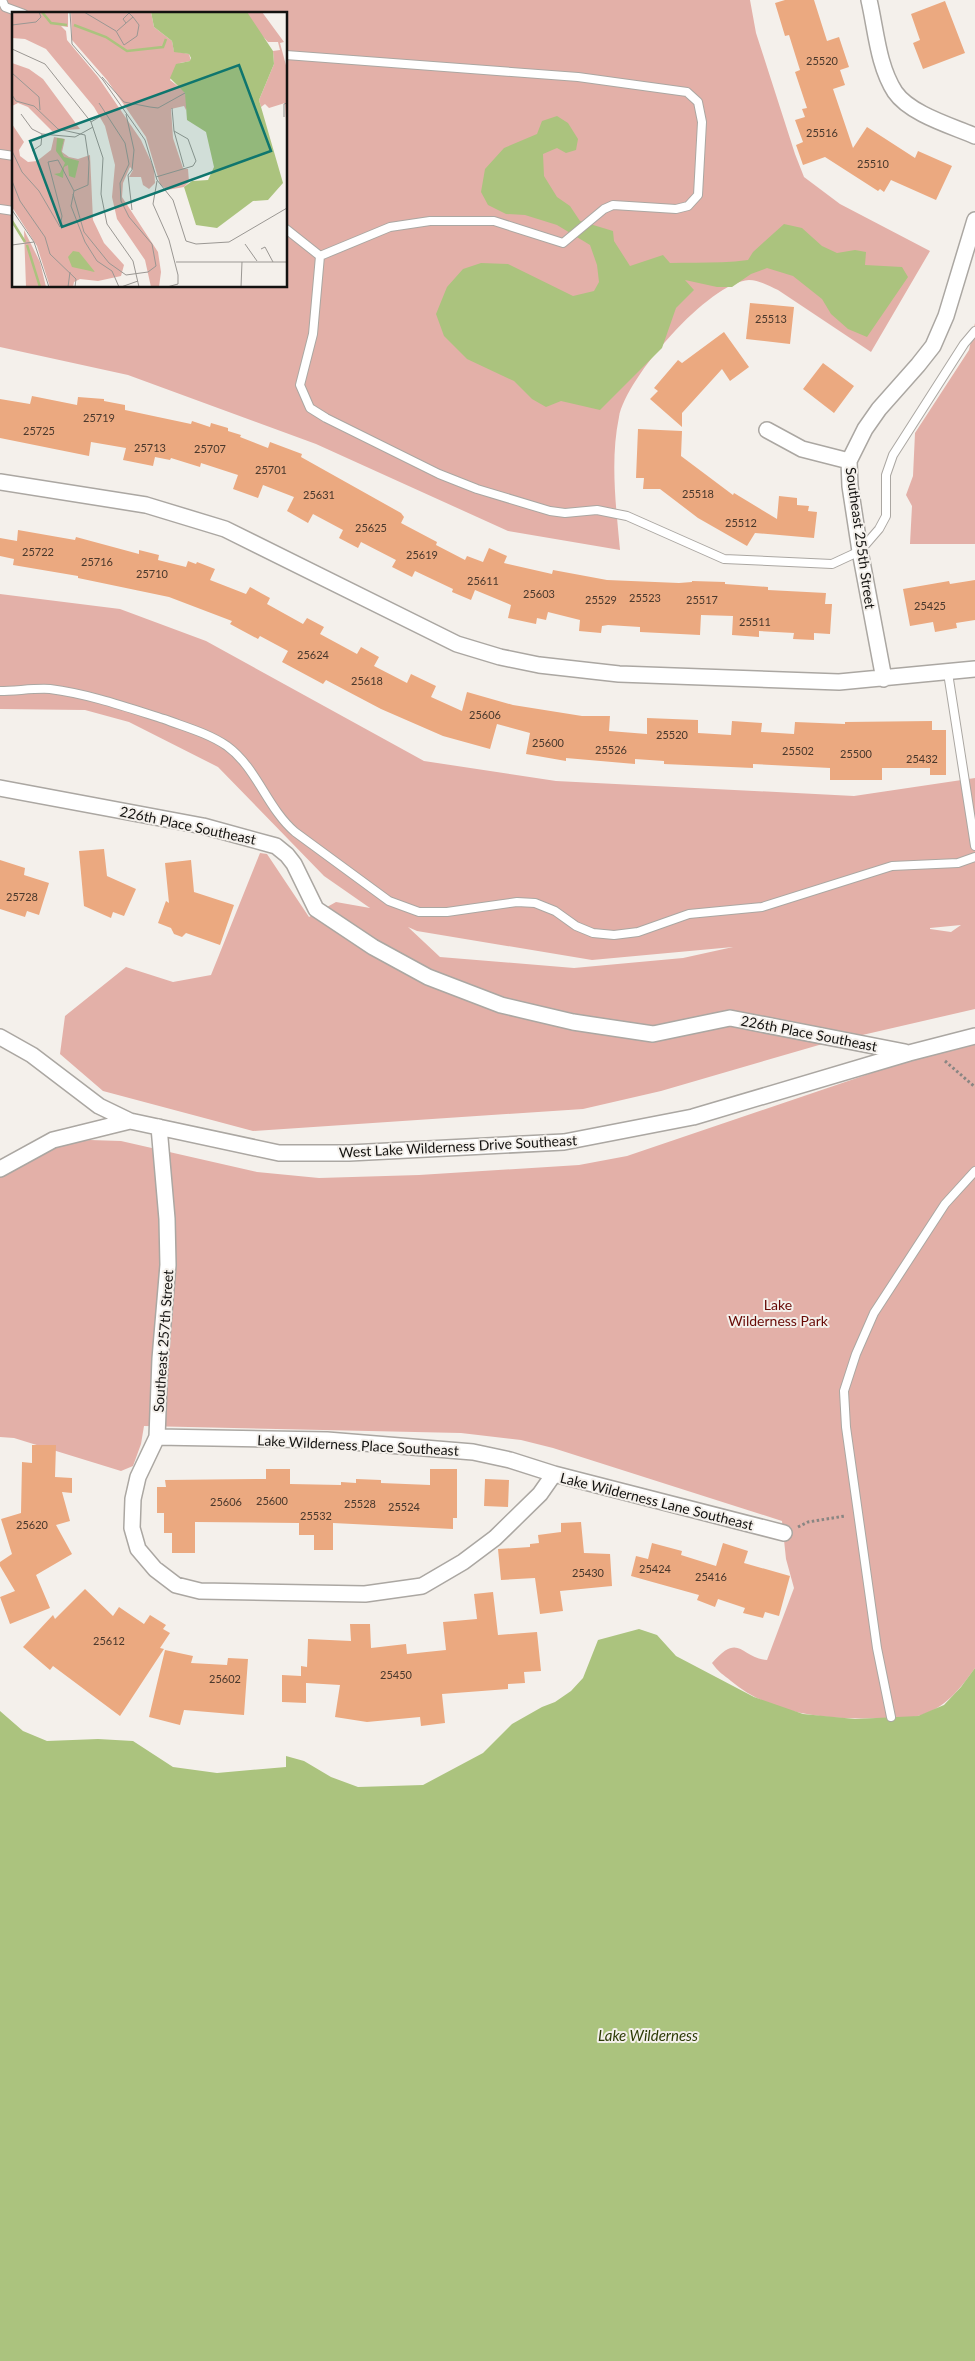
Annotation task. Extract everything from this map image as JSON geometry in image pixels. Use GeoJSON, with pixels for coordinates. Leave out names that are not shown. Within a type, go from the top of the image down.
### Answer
{"type":"FeatureCollection","features":[{"type":"Feature","properties":{"kind":"street"},"geometry":{"type":"LineString","coordinates":[[869,0],[883,65],[896,93],[922,113],[975,136]]}},
{"type":"Feature","properties":{"kind":"street","name":"Southeast 255th Street"},"geometry":{"type":"LineString","coordinates":[[884,679],[860,552],[850,486],[849,461],[869,422],[933,346],[946,316],[975,220]]}},
{"type":"Feature","properties":{"kind":"street"},"geometry":{"type":"LineString","coordinates":[[767,430],[802,448],[849,461]]}},
{"type":"Feature","properties":{"kind":"street"},"geometry":{"type":"LineString","coordinates":[[0,482],[146,505],[225,528],[457,644],[500,657],[539,665],[619,674],[839,682],[975,669]]}},
{"type":"Feature","properties":{"kind":"street","name":"226th Place Southeast"},"geometry":{"type":"LineString","coordinates":[[0,788],[203,826],[276,846],[288,855],[294,864],[316,909],[373,948],[428,977],[501,1005],[573,1022],[653,1034],[730,1018],[909,1053]]}},
{"type":"Feature","properties":{"kind":"street","name":"West Lake Wilderness Drive Southeast"},"geometry":{"type":"LineString","coordinates":[[0,1169],[53,1140],[130,1121],[279,1153],[349,1153],[564,1142],[693,1117],[909,1053],[975,1036]]}},
{"type":"Feature","properties":{"kind":"street"},"geometry":{"type":"LineString","coordinates":[[0,1037],[32,1055],[99,1106],[130,1121]]}},
{"type":"Feature","properties":{"kind":"street","name":"Southeast 257th Street"},"geometry":{"type":"LineString","coordinates":[[138,1549],[132,1528],[134,1499],[138,1477],[157,1437],[160,1359],[168,1265],[167,1219],[159,1127]]}},
{"type":"Feature","properties":{"kind":"street","name":"Lake Wilderness Place Southeast"},"geometry":{"type":"LineString","coordinates":[[157,1437],[327,1440],[473,1452],[510,1460],[554,1474]]}},
{"type":"Feature","properties":{"kind":"street","name":"Lake Wilderness Lane Southeast"},"geometry":{"type":"LineString","coordinates":[[138,1549],[155,1569],[176,1585],[200,1591],[365,1594],[422,1586],[463,1562],[495,1538],[520,1515],[554,1474],[784,1533]]}},
{"type":"Feature","properties":{"kind":"lane"},"geometry":{"type":"LineString","coordinates":[[2,0],[5,7],[19,12]]}},
{"type":"Feature","properties":{"kind":"lane"},"geometry":{"type":"LineString","coordinates":[[288,55],[578,77],[687,92],[698,102],[702,122],[698,195],[688,206],[676,209],[613,205],[604,209],[563,243],[494,221],[430,221],[390,227],[320,256]]}},
{"type":"Feature","properties":{"kind":"lane"},"geometry":{"type":"LineString","coordinates":[[288,233],[320,256]]}},
{"type":"Feature","properties":{"kind":"lane"},"geometry":{"type":"LineString","coordinates":[[320,256],[313,334],[300,385],[310,408],[326,418],[439,474],[477,489],[550,511],[566,513],[597,510],[627,516],[724,559],[832,564],[860,552],[879,529],[886,516],[886,475],[893,454],[964,344],[975,331]]}},
{"type":"Feature","properties":{"kind":"lane"},"geometry":{"type":"LineString","coordinates":[[948,673],[975,846]]}},
{"type":"Feature","properties":{"kind":"lane"},"geometry":{"type":"LineString","coordinates":[[0,692],[48,689],[106,700],[197,730],[226,746],[250,769],[262,791],[285,824],[389,901],[419,912],[446,912],[517,902],[534,903],[555,911],[576,926],[594,933],[614,935],[638,932],[672,918],[688,914],[762,907],[892,866],[958,863],[975,857]]}},
{"type":"Feature","properties":{"kind":"lane"},"geometry":{"type":"LineString","coordinates":[[891,1717],[877,1648],[846,1427],[844,1392],[856,1354],[874,1313],[945,1204],[975,1171]]}},
{"type":"Feature","properties":{"kind":"path"},"geometry":{"type":"LineString","coordinates":[[930,1048],[975,1087]]}},
{"type":"Feature","properties":{"kind":"path"},"geometry":{"type":"LineString","coordinates":[[784,1533],[808,1522],[858,1513]]}},
{"type":"Feature","properties":{"kind":"green space"},"geometry":{"type":"Polygon","coordinates":[[[0,0],[750,0],[756,33],[804,177],[840,204],[930,251],[871,352],[778,290],[756,281],[749,280],[732,285],[692,314],[653,357],[637,379],[625,400],[619,417],[614,466],[620,550],[508,531],[316,444],[128,375],[0,347],[0,0]]]}},
{"type":"Feature","properties":{"kind":"green space"},"geometry":{"type":"Polygon","coordinates":[[[975,323],[975,544],[910,544],[912,506],[906,495],[913,476],[915,433],[969,350],[975,323]]]}},
{"type":"Feature","properties":{"kind":"green space"},"geometry":{"type":"Polygon","coordinates":[[[0,594],[120,609],[206,641],[424,761],[556,781],[854,796],[975,778],[975,1009],[819,1045],[661,1091],[583,1109],[253,1131],[103,1091],[60,1054],[65,1016],[126,967],[173,982],[211,975],[260,853],[267,854],[309,917],[336,902],[370,908],[324,876],[218,767],[129,722],[85,710],[0,709],[0,594]],[[961,925],[930,928],[930,929],[951,932],[961,925]],[[408,927],[440,957],[574,968],[683,958],[733,947],[592,960],[417,931],[408,927]]]}},
{"type":"Feature","properties":{"kind":"green space","name":"Lake Wilderness Park"},"geometry":{"type":"Polygon","coordinates":[[[975,1044],[975,1668],[951,1697],[928,1713],[906,1718],[823,1716],[784,1709],[747,1693],[721,1673],[712,1663],[721,1654],[735,1647],[758,1658],[767,1660],[794,1588],[786,1559],[782,1521],[553,1448],[521,1440],[461,1433],[144,1426],[141,1444],[133,1466],[121,1471],[14,1438],[0,1437],[0,1177],[44,1150],[90,1140],[121,1141],[257,1172],[319,1178],[419,1175],[579,1165],[627,1156],[907,1061],[975,1044]]]}},
{"type":"Feature","properties":{"kind":"water"},"geometry":{"type":"Polygon","coordinates":[[[557,116],[568,123],[578,139],[576,150],[566,153],[557,148],[543,154],[544,176],[557,197],[570,206],[580,221],[613,231],[614,241],[630,266],[663,255],[670,263],[748,260],[753,252],[784,224],[802,228],[822,246],[837,253],[855,250],[866,252],[865,265],[902,267],[908,277],[867,337],[848,329],[831,314],[822,299],[793,276],[767,268],[751,274],[732,287],[717,287],[685,280],[694,290],[676,308],[662,348],[600,410],[561,401],[546,407],[532,399],[514,381],[467,359],[444,336],[436,314],[447,287],[463,269],[481,263],[508,264],[573,296],[594,291],[599,282],[597,265],[590,245],[557,225],[525,215],[506,214],[488,205],[481,192],[485,169],[504,148],[537,134],[542,121],[557,116]]]}},
{"type":"Feature","properties":{"kind":"water","name":"Lake Wilderness"},"geometry":{"type":"Polygon","coordinates":[[[639,1629],[657,1635],[676,1656],[754,1697],[803,1714],[855,1719],[918,1716],[944,1705],[975,1668],[975,2361],[0,2361],[0,1711],[23,1731],[47,1741],[98,1739],[133,1741],[173,1767],[217,1773],[286,1767],[286,1756],[304,1761],[331,1777],[358,1787],[423,1785],[483,1753],[512,1724],[555,1702],[571,1691],[583,1678],[598,1640],[639,1629]]]}},
{"type":"Feature","properties":{"kind":"building"},"geometry":{"type":"Polygon","coordinates":[[[785,0],[814,0],[827,41],[839,37],[849,67],[840,70],[845,85],[833,89],[853,148],[867,127],[915,158],[918,151],[952,166],[936,200],[891,180],[884,192],[880,189],[878,191],[825,157],[803,165],[796,145],[803,142],[795,120],[805,117],[802,109],[807,108],[795,72],[800,70],[789,35],[785,36],[775,3],[785,0]]]}},
{"type":"Feature","properties":{"kind":"building"},"geometry":{"type":"Polygon","coordinates":[[[945,1],[965,53],[923,69],[913,43],[920,40],[911,14],[945,1]]]}},
{"type":"Feature","properties":{"kind":"building"},"geometry":{"type":"Polygon","coordinates":[[[750,303],[794,307],[790,344],[746,339],[750,303]]]}},
{"type":"Feature","properties":{"kind":"building"},"geometry":{"type":"Polygon","coordinates":[[[724,332],[749,367],[730,381],[722,369],[682,413],[682,427],[650,399],[658,391],[654,388],[678,360],[682,363],[724,332]]]}},
{"type":"Feature","properties":{"kind":"building"},"geometry":{"type":"Polygon","coordinates":[[[823,363],[854,386],[834,413],[803,389],[823,363]]]}},
{"type":"Feature","properties":{"kind":"building"},"geometry":{"type":"Polygon","coordinates":[[[32,396],[77,405],[78,397],[104,399],[104,401],[125,405],[125,410],[191,424],[192,421],[210,427],[211,423],[228,428],[228,431],[241,435],[240,437],[268,448],[270,442],[302,454],[301,457],[401,513],[404,517],[401,523],[437,542],[436,545],[465,560],[467,556],[483,562],[489,548],[507,556],[504,563],[552,574],[553,570],[607,580],[679,583],[692,581],[725,582],[725,584],[768,587],[768,590],[826,593],[825,604],[832,604],[830,634],[814,633],[814,640],[793,639],[794,633],[759,631],[759,637],[732,635],[733,616],[701,615],[700,635],[640,632],[640,627],[608,625],[602,626],[601,633],[579,631],[580,620],[548,612],[546,620],[537,618],[536,624],[508,618],[511,605],[475,590],[471,600],[452,592],[453,589],[415,571],[412,577],[392,567],[396,560],[361,542],[358,548],[339,538],[343,530],[313,514],[308,523],[287,511],[294,497],[263,485],[258,498],[233,489],[238,475],[201,463],[200,467],[171,458],[170,460],[155,457],[153,466],[123,460],[126,448],[91,442],[89,456],[0,438],[0,399],[30,404],[32,396]]]}},
{"type":"Feature","properties":{"kind":"building"},"geometry":{"type":"Polygon","coordinates":[[[638,429],[682,431],[681,456],[733,495],[734,493],[777,519],[779,496],[797,498],[797,505],[809,506],[808,511],[817,512],[814,538],[755,533],[747,546],[698,518],[660,489],[643,489],[644,478],[636,478],[638,429]]]}},
{"type":"Feature","properties":{"kind":"building"},"geometry":{"type":"Polygon","coordinates":[[[18,530],[75,540],[76,537],[139,554],[139,550],[159,555],[158,560],[186,567],[188,561],[196,564],[197,562],[215,569],[210,580],[246,594],[250,587],[270,598],[267,604],[303,624],[307,618],[324,627],[320,634],[357,654],[361,647],[379,657],[374,666],[407,683],[411,674],[436,686],[431,697],[462,711],[467,692],[513,705],[582,716],[610,716],[609,731],[647,734],[647,718],[698,720],[698,733],[731,735],[732,721],[762,723],[761,732],[794,734],[795,722],[845,724],[845,722],[932,721],[932,730],[946,730],[946,775],[930,775],[930,768],[882,768],[882,780],[830,780],[830,768],[753,764],[753,768],[664,764],[664,761],[635,759],[635,764],[566,758],[566,761],[526,754],[530,733],[497,724],[490,749],[443,736],[381,709],[326,680],[323,684],[282,662],[288,651],[260,636],[258,639],[230,624],[232,621],[169,597],[78,578],[78,576],[13,565],[14,559],[0,556],[0,538],[17,541],[18,530]]]}},
{"type":"Feature","properties":{"kind":"building"},"geometry":{"type":"Polygon","coordinates":[[[975,580],[975,620],[956,623],[957,628],[935,632],[933,622],[910,626],[903,589],[949,581],[950,584],[975,580]]]}},
{"type":"Feature","properties":{"kind":"building"},"geometry":{"type":"Polygon","coordinates":[[[104,849],[107,876],[136,889],[124,916],[113,912],[111,918],[84,906],[79,851],[104,849]]]}},
{"type":"Feature","properties":{"kind":"building"},"geometry":{"type":"Polygon","coordinates":[[[0,860],[25,868],[24,875],[49,883],[39,915],[27,911],[25,917],[0,909],[0,860]]]}},
{"type":"Feature","properties":{"kind":"building"},"geometry":{"type":"Polygon","coordinates":[[[191,860],[194,892],[234,905],[220,945],[186,933],[182,937],[174,934],[171,928],[158,923],[166,901],[169,903],[165,863],[191,860]]]}},
{"type":"Feature","properties":{"kind":"building"},"geometry":{"type":"Polygon","coordinates":[[[32,1445],[56,1445],[55,1477],[72,1478],[72,1493],[62,1492],[70,1521],[56,1525],[72,1554],[36,1575],[50,1608],[10,1624],[0,1597],[15,1591],[0,1566],[0,1562],[12,1554],[1,1519],[21,1513],[22,1462],[32,1463],[32,1445]]]}},
{"type":"Feature","properties":{"kind":"building"},"geometry":{"type":"Polygon","coordinates":[[[266,1469],[290,1469],[290,1484],[341,1485],[341,1482],[356,1483],[356,1479],[381,1480],[381,1483],[430,1485],[430,1469],[457,1469],[457,1518],[453,1518],[453,1529],[333,1523],[333,1550],[314,1550],[314,1535],[299,1535],[299,1523],[195,1522],[195,1553],[172,1553],[172,1533],[164,1533],[164,1513],[157,1513],[157,1487],[166,1487],[165,1480],[266,1479],[266,1469]]]}},
{"type":"Feature","properties":{"kind":"building"},"geometry":{"type":"Polygon","coordinates":[[[485,1479],[509,1480],[508,1507],[484,1506],[485,1479]]]}},
{"type":"Feature","properties":{"kind":"building"},"geometry":{"type":"Polygon","coordinates":[[[581,1522],[584,1553],[610,1554],[612,1586],[560,1591],[563,1611],[540,1614],[535,1578],[501,1580],[498,1549],[530,1547],[530,1544],[539,1543],[538,1535],[561,1532],[561,1523],[581,1522]]]}},
{"type":"Feature","properties":{"kind":"building"},"geometry":{"type":"Polygon","coordinates":[[[652,1543],[682,1551],[681,1555],[716,1566],[723,1543],[748,1551],[744,1563],[790,1576],[779,1616],[765,1612],[763,1618],[743,1613],[745,1608],[718,1599],[715,1607],[697,1600],[699,1595],[631,1576],[636,1556],[648,1559],[652,1543]]]}},
{"type":"Feature","properties":{"kind":"building"},"geometry":{"type":"Polygon","coordinates":[[[85,1589],[113,1616],[119,1607],[144,1624],[150,1615],[166,1625],[163,1629],[170,1633],[160,1648],[164,1649],[120,1716],[53,1666],[50,1670],[23,1647],[53,1615],[55,1619],[85,1589]]]}},
{"type":"Feature","properties":{"kind":"building"},"geometry":{"type":"Polygon","coordinates":[[[493,1592],[498,1635],[537,1632],[541,1671],[524,1672],[525,1683],[508,1684],[508,1689],[442,1694],[445,1723],[421,1726],[420,1717],[367,1722],[335,1717],[340,1685],[306,1683],[306,1703],[282,1702],[282,1675],[301,1676],[301,1666],[307,1667],[308,1639],[351,1641],[350,1624],[370,1624],[371,1648],[406,1644],[407,1654],[446,1650],[443,1622],[477,1619],[474,1594],[493,1592]]]}},
{"type":"Feature","properties":{"kind":"building"},"geometry":{"type":"Polygon","coordinates":[[[165,1650],[193,1656],[191,1663],[227,1665],[228,1658],[248,1659],[244,1715],[184,1710],[180,1725],[149,1717],[165,1650]]]}}]}
